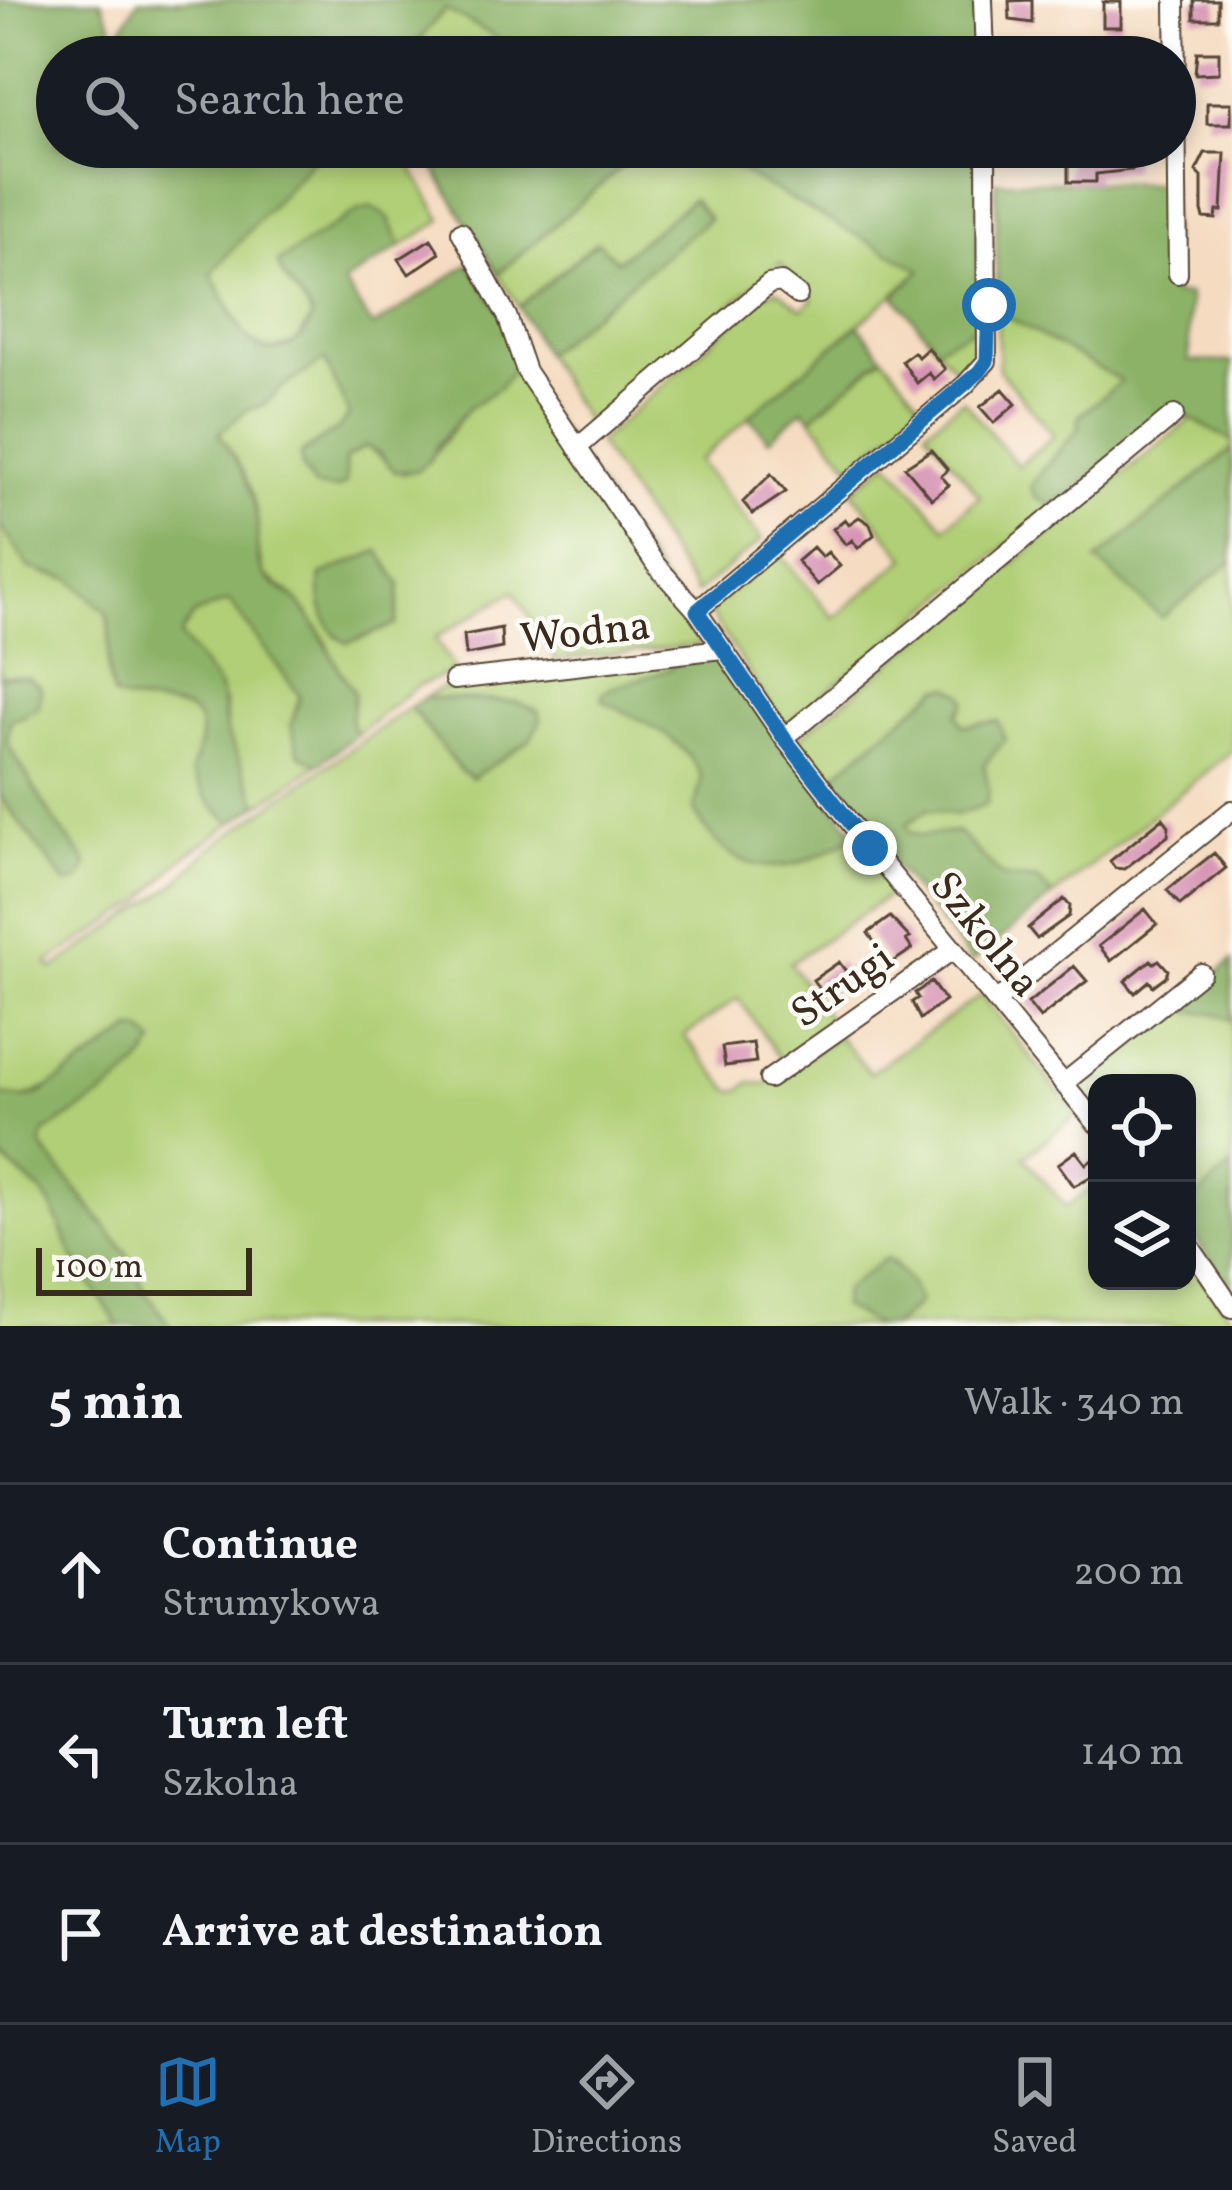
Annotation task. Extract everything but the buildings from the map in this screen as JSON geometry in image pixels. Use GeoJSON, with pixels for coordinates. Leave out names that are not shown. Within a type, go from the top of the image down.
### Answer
{"type":"FeatureCollection","features":[{"type":"Feature","properties":{"kind":"street"},"geometry":{"type":"LineString","coordinates":[[983,0],[984,36]]}},
{"type":"Feature","properties":{"kind":"street"},"geometry":{"type":"LineString","coordinates":[[1175,0],[1175,36]]}},
{"type":"Feature","properties":{"kind":"street"},"geometry":{"type":"LineString","coordinates":[[697,611],[987,361],[986,168]]}},
{"type":"Feature","properties":{"kind":"street"},"geometry":{"type":"LineString","coordinates":[[1177,168],[1178,274]]}},
{"type":"Feature","properties":{"kind":"street","name":"Szkolna"},"geometry":{"type":"LineString","coordinates":[[461,232],[507,316],[526,370],[656,566],[697,611],[784,738],[1088,1113]]}},
{"type":"Feature","properties":{"kind":"street"},"geometry":{"type":"LineString","coordinates":[[577,448],[769,284],[781,282],[798,295]]}},
{"type":"Feature","properties":{"kind":"street"},"geometry":{"type":"LineString","coordinates":[[784,738],[1174,415]]}},
{"type":"Feature","properties":{"kind":"street","name":"Wodna"},"geometry":{"type":"LineString","coordinates":[[454,680],[722,650]]}},
{"type":"Feature","properties":{"kind":"street"},"geometry":{"type":"LineString","coordinates":[[996,1001],[1232,810]]}},
{"type":"Feature","properties":{"kind":"street","name":"Strugi"},"geometry":{"type":"LineString","coordinates":[[769,1079],[954,949]]}},
{"type":"Feature","properties":{"kind":"street"},"geometry":{"type":"LineString","coordinates":[[1064,1083],[1201,973]]}},
{"type":"Feature","properties":{"kind":"street"},"geometry":{"type":"LineString","coordinates":[[1196,1256],[1232,1308]]}},
{"type":"Feature","properties":{"kind":"green space"},"geometry":{"type":"Polygon","coordinates":[[[0,0],[101,0],[117,36],[36,36],[36,168],[305,168],[211,273],[239,328],[260,347],[273,350],[292,345],[312,318],[278,262],[357,211],[372,207],[388,217],[401,246],[344,283],[373,327],[469,264],[499,311],[517,365],[499,388],[469,408],[431,459],[416,471],[395,472],[380,454],[365,446],[345,459],[346,484],[337,489],[315,487],[302,467],[301,454],[339,428],[349,415],[325,360],[264,405],[245,411],[219,434],[252,496],[261,568],[300,604],[354,692],[351,721],[356,735],[318,764],[299,754],[291,725],[300,696],[229,601],[195,614],[180,635],[220,688],[227,733],[259,805],[232,823],[210,803],[191,772],[199,746],[195,716],[171,706],[115,697],[109,678],[107,613],[71,579],[30,569],[0,525],[0,0]]]}},
{"type":"Feature","properties":{"kind":"green space"},"geometry":{"type":"Polygon","coordinates":[[[138,0],[974,0],[975,36],[494,36],[445,9],[422,36],[118,36],[138,0]]]}},
{"type":"Feature","properties":{"kind":"green space"},"geometry":{"type":"Polygon","coordinates":[[[445,9],[494,36],[423,36],[445,9]]]}},
{"type":"Feature","properties":{"kind":"green space"},"geometry":{"type":"Polygon","coordinates":[[[305,168],[412,168],[442,220],[401,246],[388,217],[372,207],[278,262],[312,317],[298,341],[269,352],[246,337],[211,273],[305,168]]]}},
{"type":"Feature","properties":{"kind":"green space"},"geometry":{"type":"Polygon","coordinates":[[[434,168],[620,168],[498,274],[434,168]]]}},
{"type":"Feature","properties":{"kind":"green space"},"geometry":{"type":"Polygon","coordinates":[[[620,168],[734,168],[922,270],[698,461],[762,540],[696,593],[598,443],[765,294],[777,290],[802,309],[813,300],[780,263],[589,427],[544,354],[709,218],[692,199],[616,262],[596,242],[519,307],[498,274],[620,168]]]}},
{"type":"Feature","properties":{"kind":"green space"},"geometry":{"type":"Polygon","coordinates":[[[734,168],[977,168],[978,327],[936,347],[895,296],[921,270],[734,168]]]}},
{"type":"Feature","properties":{"kind":"green space"},"geometry":{"type":"Polygon","coordinates":[[[996,181],[1169,183],[1172,295],[1189,295],[1189,361],[1232,362],[1232,441],[1173,409],[1054,507],[1035,496],[1034,481],[1079,428],[1079,417],[1121,381],[997,311],[996,181]]]}},
{"type":"Feature","properties":{"kind":"green space"},"geometry":{"type":"Polygon","coordinates":[[[693,199],[709,219],[544,354],[519,307],[597,242],[617,261],[693,199]]]}},
{"type":"Feature","properties":{"kind":"green space"},"geometry":{"type":"Polygon","coordinates":[[[997,311],[1122,381],[1079,416],[1080,428],[1041,470],[1054,507],[784,726],[708,610],[778,552],[834,618],[906,558],[852,491],[889,461],[945,527],[980,496],[926,430],[963,400],[1018,466],[1054,436],[999,370],[997,311]]]}},
{"type":"Feature","properties":{"kind":"green space"},"geometry":{"type":"Polygon","coordinates":[[[858,325],[883,356],[811,418],[803,409],[769,440],[749,416],[858,325]]]}},
{"type":"Feature","properties":{"kind":"green space"},"geometry":{"type":"Polygon","coordinates":[[[978,327],[979,360],[961,376],[936,347],[978,327]]]}},
{"type":"Feature","properties":{"kind":"green space"},"geometry":{"type":"Polygon","coordinates":[[[883,356],[924,407],[851,466],[811,418],[883,356]]]}},
{"type":"Feature","properties":{"kind":"green space"},"geometry":{"type":"Polygon","coordinates":[[[325,359],[349,415],[339,428],[302,453],[307,477],[346,474],[345,459],[366,446],[403,474],[433,455],[472,405],[517,365],[701,637],[698,645],[555,660],[514,591],[435,638],[455,670],[415,687],[356,735],[351,721],[354,692],[328,645],[295,597],[264,575],[256,544],[258,525],[219,434],[325,359]],[[379,551],[321,575],[322,606],[336,637],[360,639],[396,624],[379,551]]]}},
{"type":"Feature","properties":{"kind":"green space"},"geometry":{"type":"Polygon","coordinates":[[[1191,419],[1232,441],[1232,449],[1097,560],[1232,561],[1232,751],[1053,896],[1037,883],[1003,877],[958,832],[921,836],[909,832],[907,825],[928,809],[956,815],[987,804],[984,765],[1004,740],[998,721],[963,726],[957,714],[962,709],[939,688],[827,781],[795,741],[1191,419]]]}},
{"type":"Feature","properties":{"kind":"green space"},"geometry":{"type":"Polygon","coordinates":[[[1232,449],[1232,561],[1162,618],[1097,560],[1232,449]]]}},
{"type":"Feature","properties":{"kind":"green space"},"geometry":{"type":"Polygon","coordinates":[[[0,525],[46,574],[71,579],[107,613],[109,678],[115,697],[185,709],[195,716],[201,727],[191,772],[210,803],[232,823],[179,861],[144,900],[47,963],[53,969],[172,887],[211,848],[410,707],[460,771],[472,778],[528,741],[516,702],[424,698],[440,689],[682,659],[668,670],[611,688],[603,699],[661,729],[687,749],[702,777],[703,826],[740,857],[776,867],[814,858],[855,834],[894,892],[790,963],[834,1026],[782,1061],[738,998],[684,1036],[730,1090],[739,1091],[749,1083],[765,1084],[838,1036],[870,1073],[981,995],[1077,1115],[1024,1157],[1066,1207],[1088,1191],[1088,1290],[1196,1290],[1196,1268],[1232,1318],[1232,1326],[892,1326],[915,1308],[909,1281],[892,1261],[845,1290],[842,1307],[878,1326],[170,1326],[145,1291],[128,1255],[41,1146],[44,1133],[138,1068],[53,1085],[23,1098],[0,1095],[0,796],[66,884],[87,863],[53,819],[7,743],[10,721],[25,716],[15,676],[0,676],[0,525]]]}},
{"type":"Feature","properties":{"kind":"green space"},"geometry":{"type":"Polygon","coordinates":[[[379,551],[400,584],[396,624],[347,643],[332,631],[324,614],[321,575],[379,551]]]}},
{"type":"Feature","properties":{"kind":"green space"},"geometry":{"type":"Polygon","coordinates":[[[229,601],[300,696],[291,725],[318,764],[259,805],[227,733],[225,703],[179,635],[195,614],[229,601]]]}},
{"type":"Feature","properties":{"kind":"green space"},"geometry":{"type":"Polygon","coordinates":[[[719,657],[855,834],[809,859],[787,865],[746,862],[710,834],[694,810],[702,777],[683,750],[660,731],[603,700],[603,693],[611,688],[668,670],[682,659],[719,657]]]}},
{"type":"Feature","properties":{"kind":"green space"},"geometry":{"type":"Polygon","coordinates":[[[0,676],[27,677],[41,687],[39,707],[10,721],[7,743],[53,819],[87,863],[75,882],[66,884],[0,796],[0,676]]]}},
{"type":"Feature","properties":{"kind":"green space"},"geometry":{"type":"Polygon","coordinates":[[[950,687],[963,694],[966,702],[957,714],[963,726],[998,721],[1005,740],[984,765],[987,804],[956,815],[928,809],[907,824],[909,832],[921,836],[958,832],[1003,877],[1038,880],[1053,896],[972,962],[827,781],[939,688],[950,687]]]}},
{"type":"Feature","properties":{"kind":"green space"},"geometry":{"type":"Polygon","coordinates":[[[424,698],[516,702],[538,711],[541,720],[529,741],[472,778],[461,771],[410,707],[424,698]]]}},
{"type":"Feature","properties":{"kind":"green space"},"geometry":{"type":"Polygon","coordinates":[[[1232,961],[1232,1020],[1214,1013],[1172,1010],[1232,961]]]}},
{"type":"Feature","properties":{"kind":"green space"},"geometry":{"type":"Polygon","coordinates":[[[1172,1010],[1214,1013],[1232,1020],[1232,1166],[1196,1198],[1196,1074],[1095,1074],[1172,1010]]]}},
{"type":"Feature","properties":{"kind":"green space"},"geometry":{"type":"Polygon","coordinates":[[[133,1030],[143,1031],[155,1044],[145,1058],[105,1094],[44,1133],[41,1146],[128,1255],[145,1291],[170,1326],[119,1326],[74,1258],[51,1205],[0,1157],[0,1095],[39,1094],[133,1030]]]}},
{"type":"Feature","properties":{"kind":"green space"},"geometry":{"type":"Polygon","coordinates":[[[1088,1080],[1088,1104],[1076,1090],[1088,1080]]]}},
{"type":"Feature","properties":{"kind":"green space"},"geometry":{"type":"Polygon","coordinates":[[[0,1157],[51,1205],[74,1258],[119,1326],[0,1326],[0,1157]]]}},
{"type":"Feature","properties":{"kind":"green space"},"geometry":{"type":"Polygon","coordinates":[[[1232,1166],[1232,1284],[1228,1285],[1196,1240],[1196,1198],[1232,1166]]]}},
{"type":"Feature","properties":{"kind":"green space"},"geometry":{"type":"Polygon","coordinates":[[[886,1258],[909,1281],[919,1302],[892,1326],[878,1326],[842,1307],[844,1290],[886,1258]]]}},
{"type":"Feature","properties":{"kind":"route"},"geometry":{"type":"LineString","coordinates":[[870,848],[762,708],[697,611],[979,372],[987,361],[989,305]]}}]}
